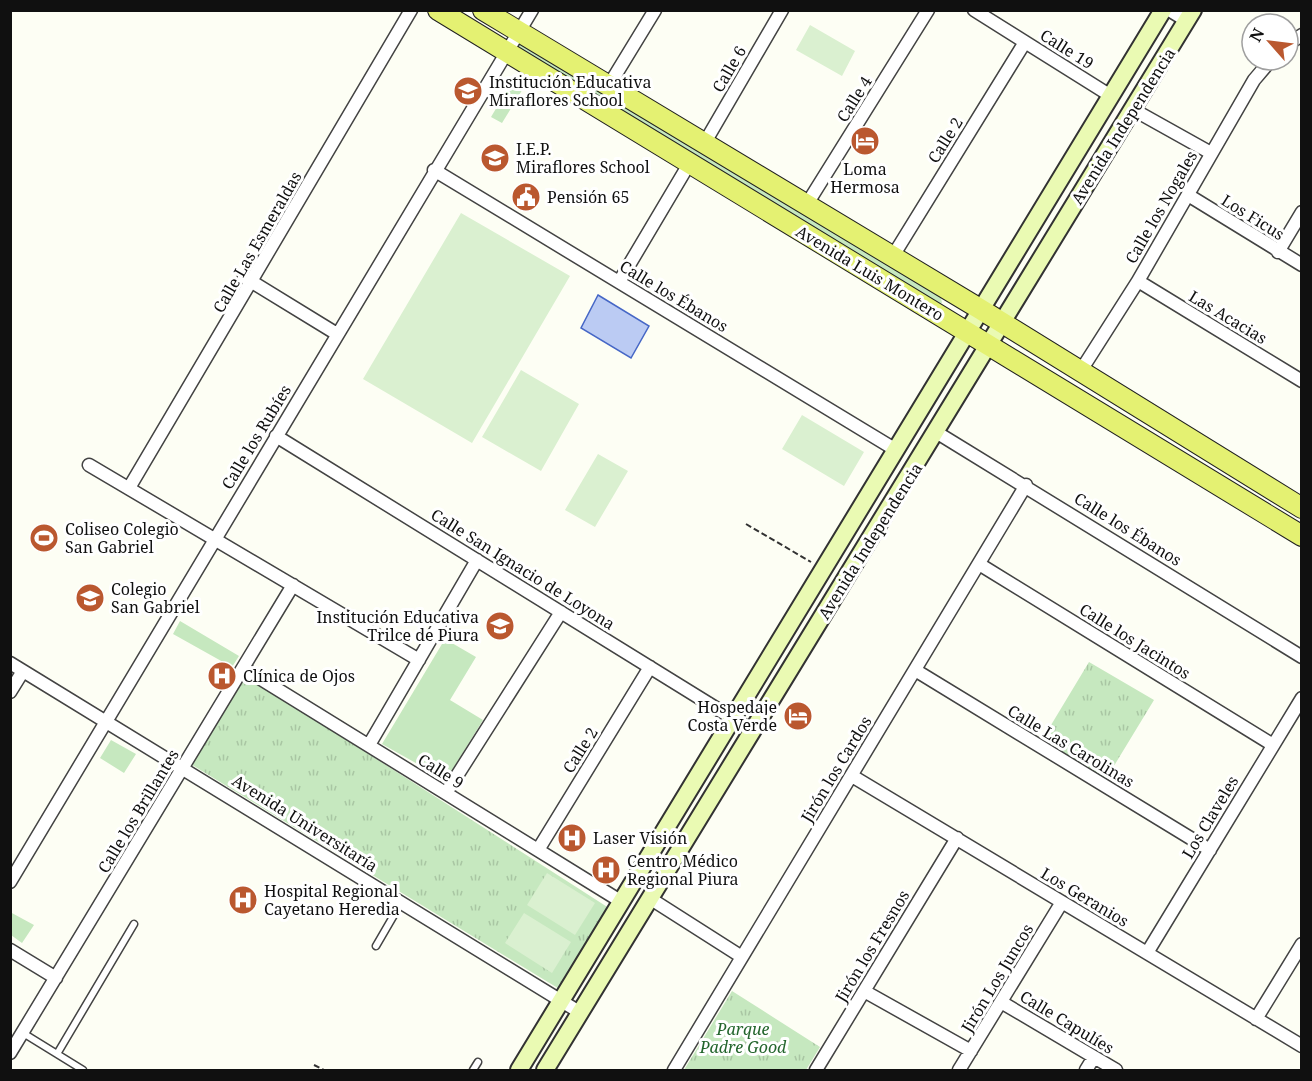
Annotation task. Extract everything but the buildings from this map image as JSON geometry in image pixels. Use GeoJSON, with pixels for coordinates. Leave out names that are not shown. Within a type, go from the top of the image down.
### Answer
{"type":"FeatureCollection","features":[{"type":"Feature","properties":{"kind":"main road","name":"Avenida Luis Montero"},"geometry":{"type":"LineString","coordinates":[[438,10],[1302,536]]}},
{"type":"Feature","properties":{"kind":"main road","name":"Avenida Luis Montero"},"geometry":{"type":"LineString","coordinates":[[483,10],[1002,322],[1302,508]]}},
{"type":"Feature","properties":{"kind":"main road","name":"Avenida Independencia"},"geometry":{"type":"LineString","coordinates":[[519,1071],[735,719],[980,309],[1163,10]]}},
{"type":"Feature","properties":{"kind":"main road","name":"Avenida Independencia"},"geometry":{"type":"LineString","coordinates":[[545,1071],[1190,16]]}},
{"type":"Feature","properties":{"kind":"street","name":"Calle Las Esmeraldas"},"geometry":{"type":"LineString","coordinates":[[129,488],[248,279],[411,10]]}},
{"type":"Feature","properties":{"kind":"street","name":"Calle los Rubíes"},"geometry":{"type":"LineString","coordinates":[[10,882],[531,10]]}},
{"type":"Feature","properties":{"kind":"street"},"geometry":{"type":"LineString","coordinates":[[608,87],[655,10]]}},
{"type":"Feature","properties":{"kind":"street","name":"Calle 6"},"geometry":{"type":"LineString","coordinates":[[704,144],[782,10]]}},
{"type":"Feature","properties":{"kind":"street","name":"Calle 4"},"geometry":{"type":"LineString","coordinates":[[807,204],[928,10]]}},
{"type":"Feature","properties":{"kind":"street","name":"Calle 19"},"geometry":{"type":"LineString","coordinates":[[974,10],[1112,96]]}},
{"type":"Feature","properties":{"kind":"street"},"geometry":{"type":"LineString","coordinates":[[1169,10],[1190,16]]}},
{"type":"Feature","properties":{"kind":"street","name":"Calle 2"},"geometry":{"type":"LineString","coordinates":[[893,256],[1025,42]]}},
{"type":"Feature","properties":{"kind":"street","name":"Calle los Nogales"},"geometry":{"type":"LineString","coordinates":[[1080,372],[1138,281],[1211,153],[1261,72]]}},
{"type":"Feature","properties":{"kind":"street"},"geometry":{"type":"LineString","coordinates":[[1134,110],[1211,153]]}},
{"type":"Feature","properties":{"kind":"street"},"geometry":{"type":"LineString","coordinates":[[619,282],[689,164]]}},
{"type":"Feature","properties":{"kind":"street","name":"Calle los Ébanos"},"geometry":{"type":"LineString","coordinates":[[434,170],[896,450]]}},
{"type":"Feature","properties":{"kind":"street","name":"Los Ficus"},"geometry":{"type":"LineString","coordinates":[[1188,195],[1302,265]]}},
{"type":"Feature","properties":{"kind":"street"},"geometry":{"type":"LineString","coordinates":[[1278,252],[1302,212]]}},
{"type":"Feature","properties":{"kind":"street"},"geometry":{"type":"LineString","coordinates":[[248,279],[337,334]]}},
{"type":"Feature","properties":{"kind":"street","name":"Las Acacias"},"geometry":{"type":"LineString","coordinates":[[1138,281],[1302,381]]}},
{"type":"Feature","properties":{"kind":"street","name":"Calle los Ébanos"},"geometry":{"type":"LineString","coordinates":[[936,432],[1026,485],[1302,657]]}},
{"type":"Feature","properties":{"kind":"street","name":"Calle San Ignacio de Loyona"},"geometry":{"type":"LineString","coordinates":[[276,436],[753,731]]}},
{"type":"Feature","properties":{"kind":"street"},"geometry":{"type":"LineString","coordinates":[[89,465],[419,660]]}},
{"type":"Feature","properties":{"kind":"street","name":"Jirón los Cardos"},"geometry":{"type":"LineString","coordinates":[[674,1071],[1026,485]]}},
{"type":"Feature","properties":{"kind":"street"},"geometry":{"type":"LineString","coordinates":[[369,745],[477,560]]}},
{"type":"Feature","properties":{"kind":"street","name":"Calle los Jacintos"},"geometry":{"type":"LineString","coordinates":[[979,564],[1273,745]]}},
{"type":"Feature","properties":{"kind":"street","name":"Calle los Brillantes"},"geometry":{"type":"LineString","coordinates":[[10,1053],[293,585]]}},
{"type":"Feature","properties":{"kind":"street"},"geometry":{"type":"LineString","coordinates":[[446,793],[561,612]]}},
{"type":"Feature","properties":{"kind":"street","name":"Avenida Universitaría"},"geometry":{"type":"LineString","coordinates":[[10,663],[581,1013]]}},
{"type":"Feature","properties":{"kind":"street","name":"Calle 2"},"geometry":{"type":"LineString","coordinates":[[538,850],[651,667]]}},
{"type":"Feature","properties":{"kind":"street","name":"Calle 9"},"geometry":{"type":"LineString","coordinates":[[243,668],[622,902]]}},
{"type":"Feature","properties":{"kind":"street","name":"Calle Las Carolinas"},"geometry":{"type":"LineString","coordinates":[[915,670],[1209,850]]}},
{"type":"Feature","properties":{"kind":"street"},"geometry":{"type":"LineString","coordinates":[[10,692],[23,671]]}},
{"type":"Feature","properties":{"kind":"street","name":"Los Claveles"},"geometry":{"type":"LineString","coordinates":[[1147,953],[1302,698]]}},
{"type":"Feature","properties":{"kind":"street","name":"Los Geranios"},"geometry":{"type":"LineString","coordinates":[[852,776],[1302,1046]]}},
{"type":"Feature","properties":{"kind":"street","name":"Jirón los Fresnos"},"geometry":{"type":"LineString","coordinates":[[816,1071],[957,838]]}},
{"type":"Feature","properties":{"kind":"street"},"geometry":{"type":"LineString","coordinates":[[651,899],[742,957]]}},
{"type":"Feature","properties":{"kind":"street","name":"Jirón Los Juncos"},"geometry":{"type":"LineString","coordinates":[[959,1071],[1062,902]]}},
{"type":"Feature","properties":{"kind":"street"},"geometry":{"type":"LineString","coordinates":[[1256,1019],[1302,944]]}},
{"type":"Feature","properties":{"kind":"street"},"geometry":{"type":"LineString","coordinates":[[10,950],[56,978]]}},
{"type":"Feature","properties":{"kind":"street"},"geometry":{"type":"LineString","coordinates":[[864,991],[971,1051]]}},
{"type":"Feature","properties":{"kind":"street","name":"Calle Capulíes"},"geometry":{"type":"LineString","coordinates":[[1001,1002],[1116,1071]]}},
{"type":"Feature","properties":{"kind":"street"},"geometry":{"type":"LineString","coordinates":[[1086,1071],[1094,1057]]}},
{"type":"Feature","properties":{"kind":"lane"},"geometry":{"type":"LineString","coordinates":[[376,946],[402,902]]}},
{"type":"Feature","properties":{"kind":"lane"},"geometry":{"type":"LineString","coordinates":[[57,1054],[134,924]]}},
{"type":"Feature","properties":{"kind":"lane"},"geometry":{"type":"LineString","coordinates":[[23,1033],[82,1071]]}},
{"type":"Feature","properties":{"kind":"lane"},"geometry":{"type":"LineString","coordinates":[[473,1071],[478,1062]]}},
{"type":"Feature","properties":{"kind":"path"},"geometry":{"type":"LineString","coordinates":[[746,524],[824,569]]}},
{"type":"Feature","properties":{"kind":"path"},"geometry":{"type":"LineString","coordinates":[[314,1065],[324,1071]]}},
{"type":"Feature","properties":{"kind":"green space"},"geometry":{"type":"Polygon","coordinates":[[[810,25],[855,51],[842,76],[796,50],[810,25]]]}},
{"type":"Feature","properties":{"kind":"green space"},"geometry":{"type":"Polygon","coordinates":[[[520,41],[940,293],[942,303],[932,303],[515,48],[520,41]]]}},
{"type":"Feature","properties":{"kind":"green space"},"geometry":{"type":"Polygon","coordinates":[[[513,80],[524,87],[502,123],[491,117],[513,80]]]}},
{"type":"Feature","properties":{"kind":"green space"},"geometry":{"type":"Polygon","coordinates":[[[461,213],[570,276],[472,443],[363,379],[461,213]]]}},
{"type":"Feature","properties":{"kind":"green space"},"geometry":{"type":"Polygon","coordinates":[[[521,370],[579,404],[541,471],[482,437],[521,370]]]}},
{"type":"Feature","properties":{"kind":"green space"},"geometry":{"type":"Polygon","coordinates":[[[802,415],[864,452],[844,486],[782,449],[802,415]]]}},
{"type":"Feature","properties":{"kind":"green space"},"geometry":{"type":"Polygon","coordinates":[[[598,454],[628,471],[595,527],[565,510],[598,454]]]}},
{"type":"Feature","properties":{"kind":"green space"},"geometry":{"type":"Polygon","coordinates":[[[180,621],[239,656],[232,667],[173,634],[180,621]]]}},
{"type":"Feature","properties":{"kind":"green space"},"geometry":{"type":"Polygon","coordinates":[[[445,639],[476,657],[450,700],[483,720],[446,780],[382,744],[445,639]]]}},
{"type":"Feature","properties":{"kind":"green space"},"geometry":{"type":"Polygon","coordinates":[[[1089,662],[1154,700],[1106,779],[1042,740],[1089,662]]]}},
{"type":"Feature","properties":{"kind":"green space"},"geometry":{"type":"Polygon","coordinates":[[[247,676],[612,910],[561,990],[189,763],[247,676]]]}},
{"type":"Feature","properties":{"kind":"green space"},"geometry":{"type":"Polygon","coordinates":[[[111,740],[136,754],[124,773],[100,758],[111,740]]]}},
{"type":"Feature","properties":{"kind":"green space"},"geometry":{"type":"Polygon","coordinates":[[[547,873],[595,903],[575,935],[527,905],[547,873]]]}},
{"type":"Feature","properties":{"kind":"green space"},"geometry":{"type":"Polygon","coordinates":[[[10,912],[34,925],[22,943],[11,935],[10,912]]]}},
{"type":"Feature","properties":{"kind":"green space"},"geometry":{"type":"Polygon","coordinates":[[[524,913],[571,942],[552,973],[505,943],[524,913]]]}},
{"type":"Feature","properties":{"kind":"green space","name":"Parque Padre Good"},"geometry":{"type":"Polygon","coordinates":[[[732,991],[820,1047],[806,1070],[684,1070],[732,991]]]}},
{"type":"Feature","properties":{"kind":"water"},"geometry":{"type":"Polygon","coordinates":[[[598,295],[649,326],[631,358],[581,328],[598,295]]]}},
{"type":"Feature","properties":{"kind":"place","name":"Institución Educativa Miraflores School"},"geometry":{"type":"Point","coordinates":[468,91]}},
{"type":"Feature","properties":{"kind":"place","name":"Loma Hermosa"},"geometry":{"type":"Point","coordinates":[865,141]}},
{"type":"Feature","properties":{"kind":"place","name":"I.E.P. Miraflores School"},"geometry":{"type":"Point","coordinates":[495,158]}},
{"type":"Feature","properties":{"kind":"place","name":"Pensión 65"},"geometry":{"type":"Point","coordinates":[526,197]}},
{"type":"Feature","properties":{"kind":"place","name":"Coliseo Colegio San Gabriel"},"geometry":{"type":"Point","coordinates":[44,538]}},
{"type":"Feature","properties":{"kind":"place","name":"Colegio San Gabriel"},"geometry":{"type":"Point","coordinates":[90,598]}},
{"type":"Feature","properties":{"kind":"place","name":"Institución Educativa Trilce de Piura"},"geometry":{"type":"Point","coordinates":[500,626]}},
{"type":"Feature","properties":{"kind":"place","name":"Clínica de Ojos"},"geometry":{"type":"Point","coordinates":[222,676]}},
{"type":"Feature","properties":{"kind":"place","name":"Hospedaje Costa Verde"},"geometry":{"type":"Point","coordinates":[798,716]}},
{"type":"Feature","properties":{"kind":"place","name":"Laser Visión"},"geometry":{"type":"Point","coordinates":[572,838]}},
{"type":"Feature","properties":{"kind":"place","name":"Centro Médico Regional Piura"},"geometry":{"type":"Point","coordinates":[606,870]}},
{"type":"Feature","properties":{"kind":"place","name":"Hospital Regional Cayetano Heredia"},"geometry":{"type":"Point","coordinates":[243,900]}}]}
